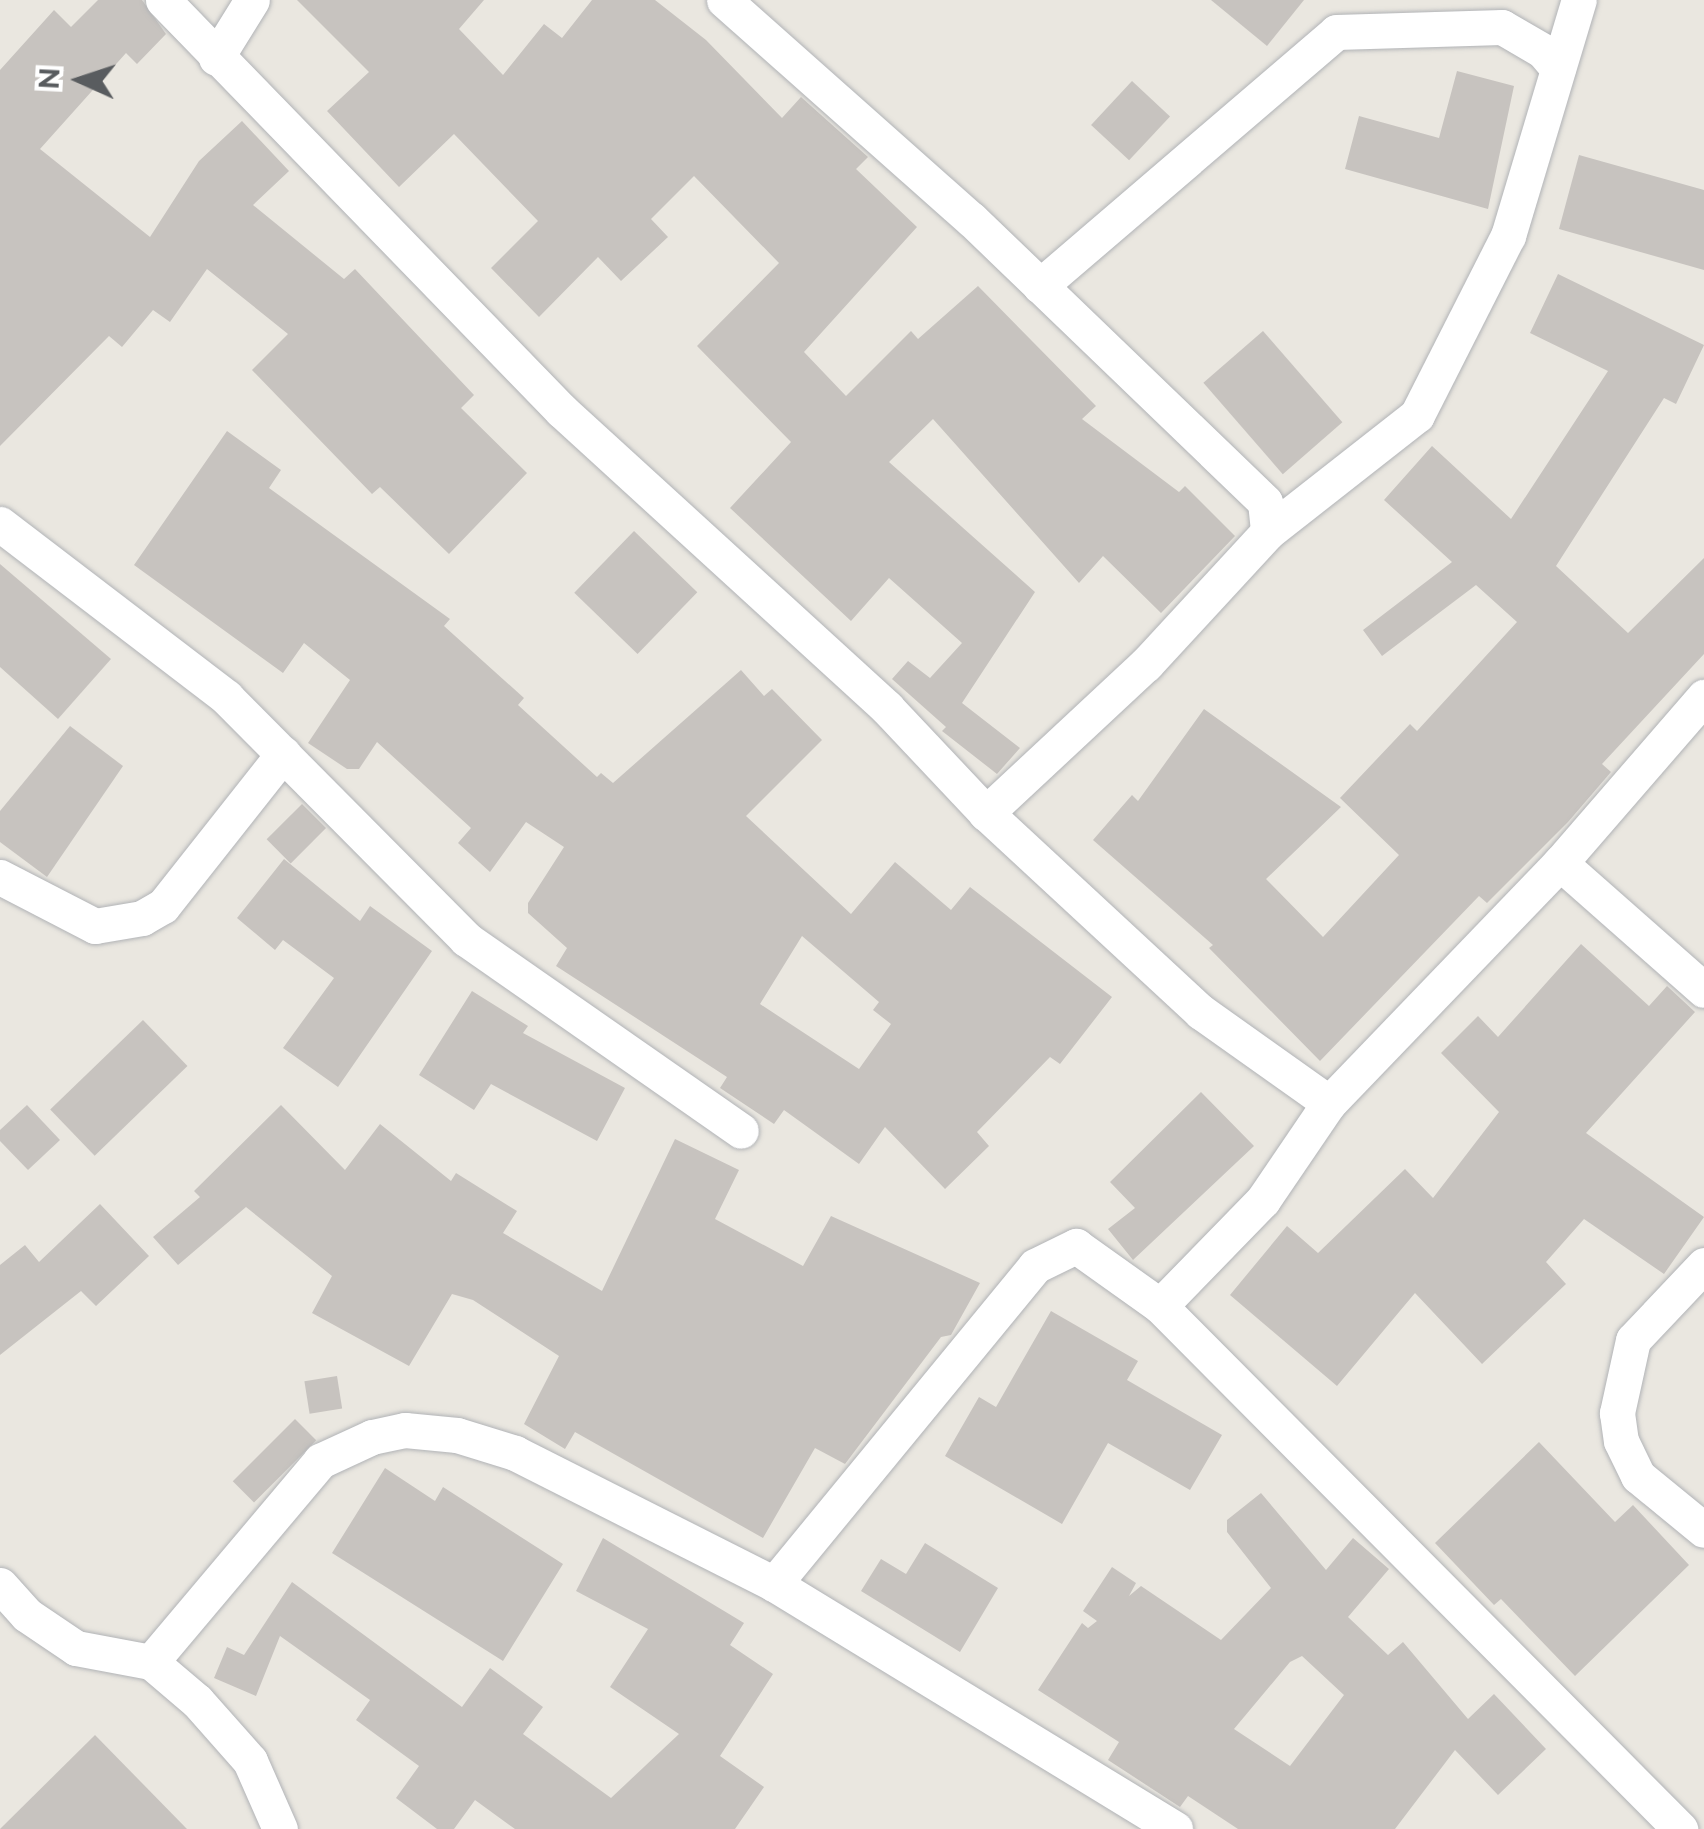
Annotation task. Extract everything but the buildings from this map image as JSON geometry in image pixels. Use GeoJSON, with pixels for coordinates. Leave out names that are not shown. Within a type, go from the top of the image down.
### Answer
{"type":"FeatureCollection","features":[{"type":"Feature","properties":{"kind":"street"},"geometry":{"type":"LineString","coordinates":[[163,0],[562,411],[887,708],[986,813],[1201,1012],[1329,1103]]}},
{"type":"Feature","properties":{"kind":"street"},"geometry":{"type":"LineString","coordinates":[[216,58],[252,0]]}},
{"type":"Feature","properties":{"kind":"street"},"geometry":{"type":"LineString","coordinates":[[724,0],[1040,286],[1266,502],[1268,532]]}},
{"type":"Feature","properties":{"kind":"street"},"geometry":{"type":"LineString","coordinates":[[986,813],[1146,664],[1268,532],[1417,415],[1508,236],[1580,0]]}},
{"type":"Feature","properties":{"kind":"street"},"geometry":{"type":"LineString","coordinates":[[1040,286],[1336,32],[1502,28],[1543,51],[1558,69]]}},
{"type":"Feature","properties":{"kind":"street"},"geometry":{"type":"LineString","coordinates":[[0,524],[226,697],[466,939],[741,1131]]}},
{"type":"Feature","properties":{"kind":"street"},"geometry":{"type":"LineString","coordinates":[[1160,1306],[1263,1200],[1329,1103],[1560,863],[1704,697]]}},
{"type":"Feature","properties":{"kind":"street"},"geometry":{"type":"LineString","coordinates":[[0,877],[94,926],[142,918],[163,906],[283,754]]}},
{"type":"Feature","properties":{"kind":"street"},"geometry":{"type":"LineString","coordinates":[[1560,863],[1704,990]]}},
{"type":"Feature","properties":{"kind":"street"},"geometry":{"type":"LineString","coordinates":[[774,1584],[1035,1266],[1076,1246],[1160,1306],[1680,1829]]}},
{"type":"Feature","properties":{"kind":"street"},"geometry":{"type":"LineString","coordinates":[[1704,1266],[1633,1340],[1617,1412],[1621,1441],[1638,1476],[1704,1530]]}},
{"type":"Feature","properties":{"kind":"street"},"geometry":{"type":"LineString","coordinates":[[151,1662],[320,1461],[372,1437],[405,1430],[457,1435],[516,1452],[774,1584],[1175,1829]]}},
{"type":"Feature","properties":{"kind":"street"},"geometry":{"type":"LineString","coordinates":[[0,1586],[27,1615],[76,1648],[151,1662],[221,1723],[250,1762],[280,1829]]}}]}
